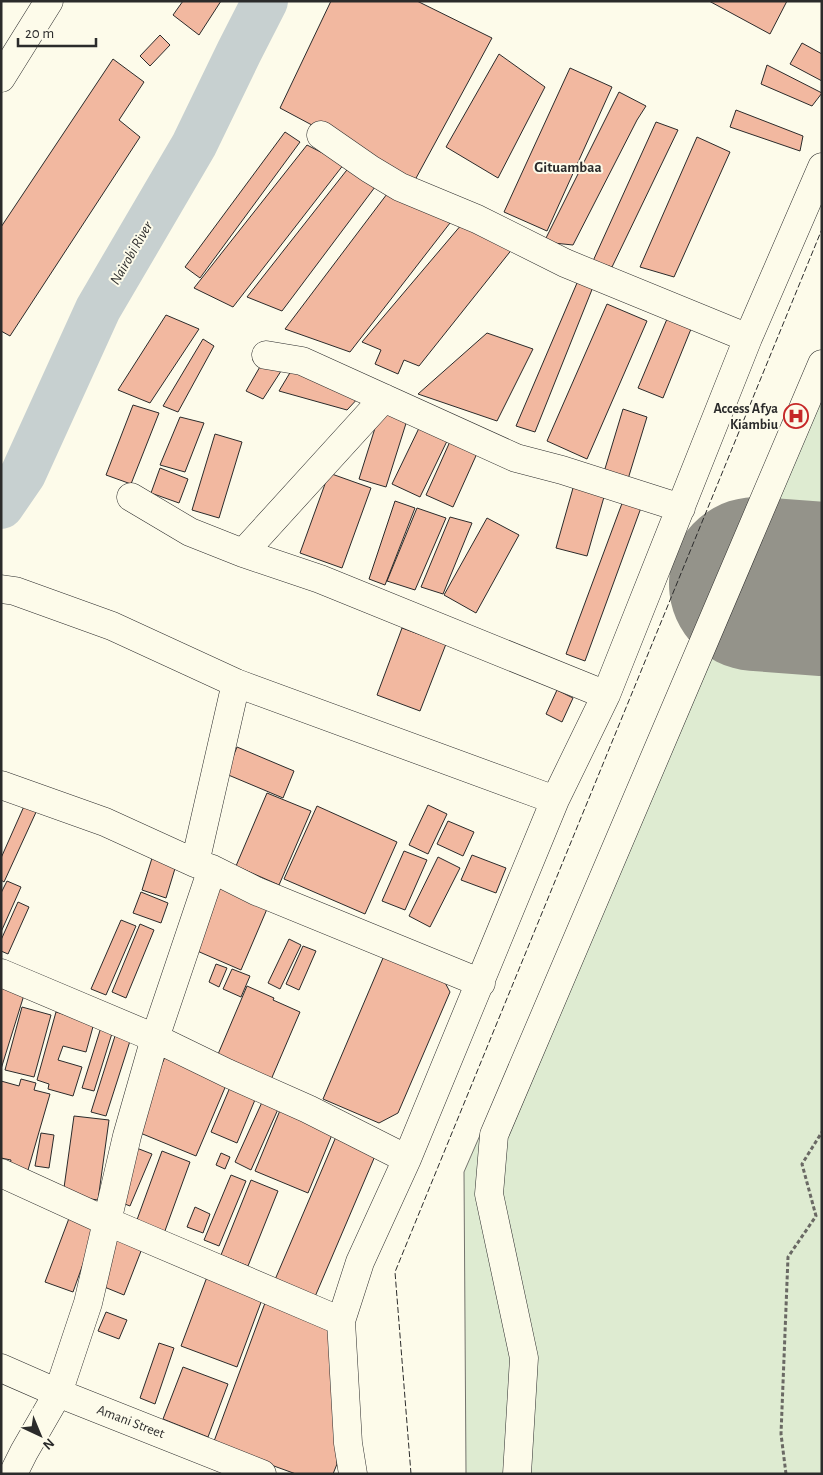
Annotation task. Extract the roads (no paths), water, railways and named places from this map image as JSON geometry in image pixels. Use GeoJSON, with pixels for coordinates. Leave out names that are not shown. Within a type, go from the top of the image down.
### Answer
{"type":"FeatureCollection","features":[{"type":"Feature","properties":{"kind":"street"},"geometry":{"type":"LineString","coordinates":[[6,61],[49,1]]}},
{"type":"Feature","properties":{"kind":"street"},"geometry":{"type":"LineString","coordinates":[[321,135],[400,187],[478,219],[565,263],[748,338]]}},
{"type":"Feature","properties":{"kind":"street"},"geometry":{"type":"LineString","coordinates":[[353,1474],[348,1443],[341,1321],[360,1262],[407,1160],[555,800],[606,695],[748,338],[822,167]]}},
{"type":"Feature","properties":{"kind":"street"},"geometry":{"type":"LineString","coordinates":[[266,355],[302,361],[516,458],[562,470],[681,508]]}},
{"type":"Feature","properties":{"kind":"street"},"geometry":{"type":"LineString","coordinates":[[517,1474],[524,1358],[489,1194],[494,1135],[822,364]]}},
{"type":"Feature","properties":{"kind":"street"},"geometry":{"type":"LineString","coordinates":[[242,552],[384,398]]}},
{"type":"Feature","properties":{"kind":"street"},"geometry":{"type":"LineString","coordinates":[[131,497],[190,532],[320,579],[606,695]]}},
{"type":"Feature","properties":{"kind":"street"},"geometry":{"type":"LineString","coordinates":[[8,590],[112,626],[236,683],[555,800]]}},
{"type":"Feature","properties":{"kind":"street"},"geometry":{"type":"LineString","coordinates":[[13,1474],[58,1393],[88,1303],[127,1136],[204,866],[236,683]]}},
{"type":"Feature","properties":{"kind":"street"},"geometry":{"type":"LineString","coordinates":[[1,785],[105,822],[256,891],[481,983]]}},
{"type":"Feature","properties":{"kind":"street"},"geometry":{"type":"LineString","coordinates":[[1,973],[155,1038],[308,1109],[407,1160]]}},
{"type":"Feature","properties":{"kind":"street"},"geometry":{"type":"LineString","coordinates":[[1,1173],[341,1321]]}},
{"type":"Feature","properties":{"kind":"street","name":"Amani Street"},"geometry":{"type":"LineString","coordinates":[[1,1368],[58,1393],[262,1474]]}},
{"type":"Feature","properties":{"kind":"waterway","name":"Nairobi River"},"geometry":{"type":"LineString","coordinates":[[1,506],[23,474],[98,309],[194,145],[265,1]]}},
{"type":"Feature","properties":{"kind":"place","name":"Access Afya Kiambiu"},"geometry":{"type":"Point","coordinates":[796,416]}},
{"type":"Feature","properties":{"kind":"district","name":"Gituambaa"},"geometry":{"type":"Point","coordinates":[568,167]}}]}
